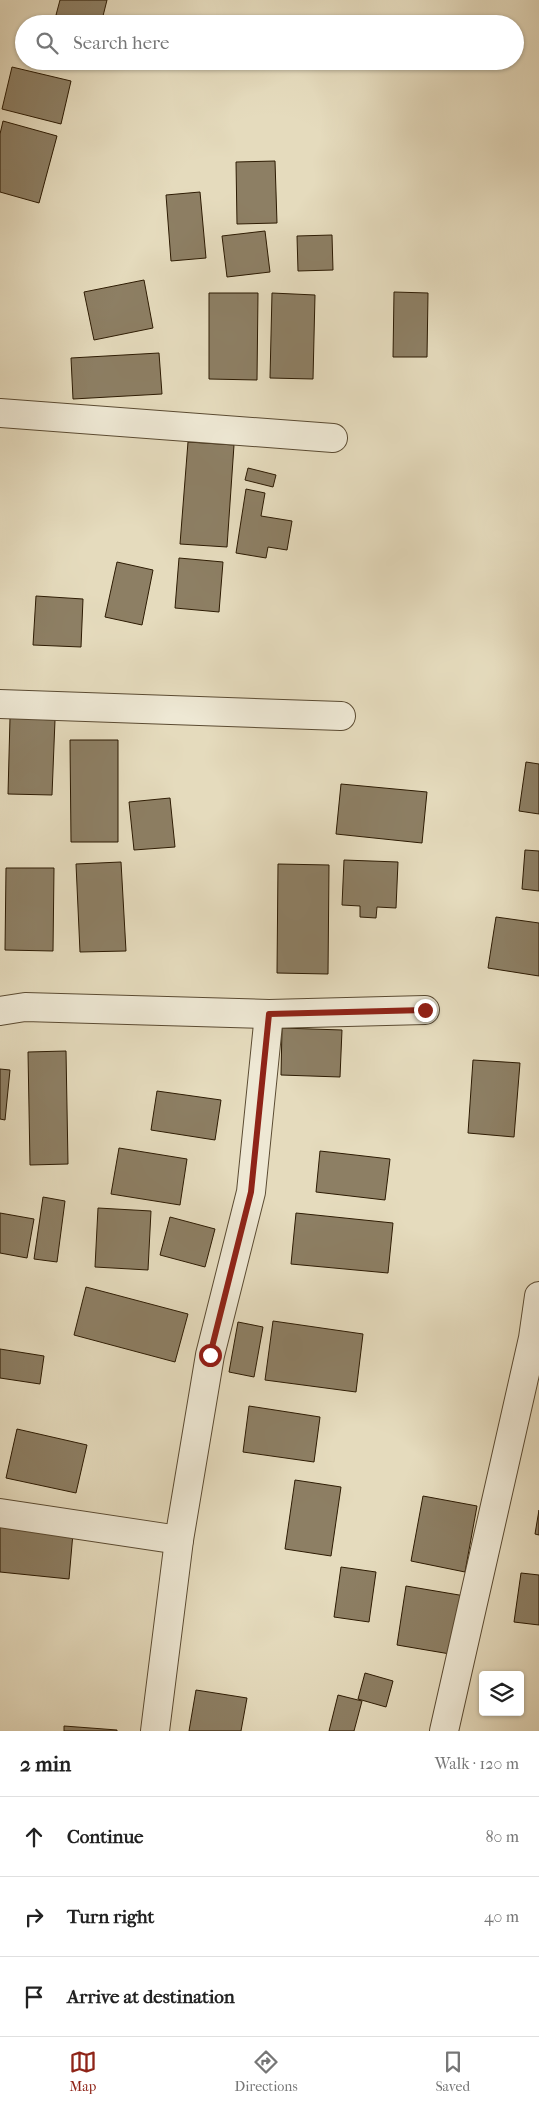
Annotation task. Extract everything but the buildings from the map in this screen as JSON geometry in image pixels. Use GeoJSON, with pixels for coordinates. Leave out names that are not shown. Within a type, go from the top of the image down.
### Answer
{"type":"FeatureCollection","features":[{"type":"Feature","properties":{"kind":"street"},"geometry":{"type":"LineString","coordinates":[[0,413],[332,438]]}},
{"type":"Feature","properties":{"kind":"street"},"geometry":{"type":"LineString","coordinates":[[0,704],[341,716]]}},
{"type":"Feature","properties":{"kind":"street"},"geometry":{"type":"LineString","coordinates":[[0,1010],[25,1007],[269,1014],[425,1010]]}},
{"type":"Feature","properties":{"kind":"street"},"geometry":{"type":"LineString","coordinates":[[155,1731],[179,1540],[210,1355],[251,1192],[269,1014]]}},
{"type":"Feature","properties":{"kind":"street"},"geometry":{"type":"LineString","coordinates":[[444,1731],[533,1338],[539,1296]]}},
{"type":"Feature","properties":{"kind":"street"},"geometry":{"type":"LineString","coordinates":[[0,1513],[179,1540]]}},
{"type":"Feature","properties":{"kind":"route"},"geometry":{"type":"LineString","coordinates":[[210,1355],[251,1192],[269,1014],[425,1010]]}}]}
